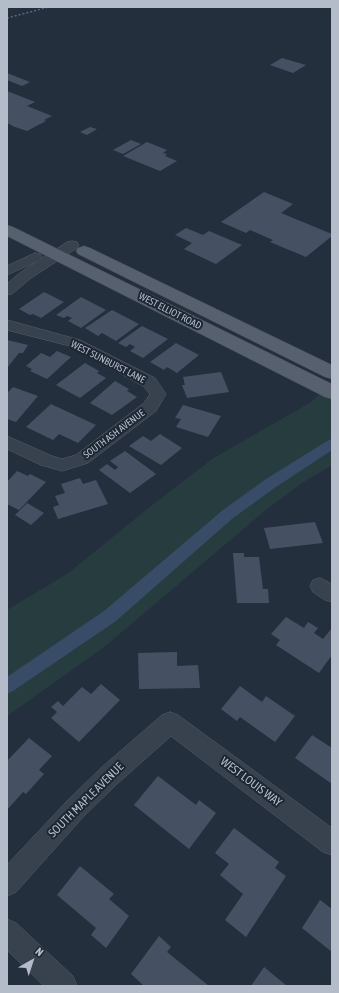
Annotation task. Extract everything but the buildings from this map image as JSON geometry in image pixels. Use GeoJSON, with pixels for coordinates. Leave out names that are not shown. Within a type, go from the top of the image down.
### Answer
{"type":"FeatureCollection","features":[{"type":"Feature","properties":{"kind":"main road","name":"WEST ELLIOT ROAD"},"geometry":{"type":"LineString","coordinates":[[7,214],[60,247],[332,392]]}},
{"type":"Feature","properties":{"kind":"main road","name":"WEST ELLIOT ROAD"},"geometry":{"type":"LineString","coordinates":[[7,230],[60,247],[332,373]]}},
{"type":"Feature","properties":{"kind":"street"},"geometry":{"type":"LineString","coordinates":[[7,271],[60,247]]}},
{"type":"Feature","properties":{"kind":"street"},"geometry":{"type":"LineString","coordinates":[[7,291],[60,247]]}},
{"type":"Feature","properties":{"kind":"street","name":"WEST SUNBURST LANE"},"geometry":{"type":"LineString","coordinates":[[7,325],[75,343],[149,382],[158,394]]}},
{"type":"Feature","properties":{"kind":"street","name":"SOUTH ASH AVENUE"},"geometry":{"type":"LineString","coordinates":[[7,442],[47,461],[62,465],[82,459],[150,407],[158,394]]}},
{"type":"Feature","properties":{"kind":"street","name":"WEST LOUIS WAY"},"geometry":{"type":"LineString","coordinates":[[170,722],[332,843]]}},
{"type":"Feature","properties":{"kind":"street","name":"SOUTH MAPLE AVENUE"},"geometry":{"type":"LineString","coordinates":[[7,883],[76,808],[109,776],[170,722]]}},
{"type":"Feature","properties":{"kind":"street"},"geometry":{"type":"LineString","coordinates":[[7,932],[63,986]]}},
{"type":"Feature","properties":{"kind":"green space"},"geometry":{"type":"Polygon","coordinates":[[[321,393],[332,399],[332,465],[302,483],[267,509],[103,648],[7,716],[7,610],[67,574],[212,459],[311,402],[321,393]]]}},
{"type":"Feature","properties":{"kind":"waterway"},"geometry":{"type":"LineString","coordinates":[[7,686],[110,616],[228,514],[271,483],[332,444]]}},
{"type":"Feature","properties":{"kind":"railway"},"geometry":{"type":"LineString","coordinates":[[7,18],[49,7]]}}]}
